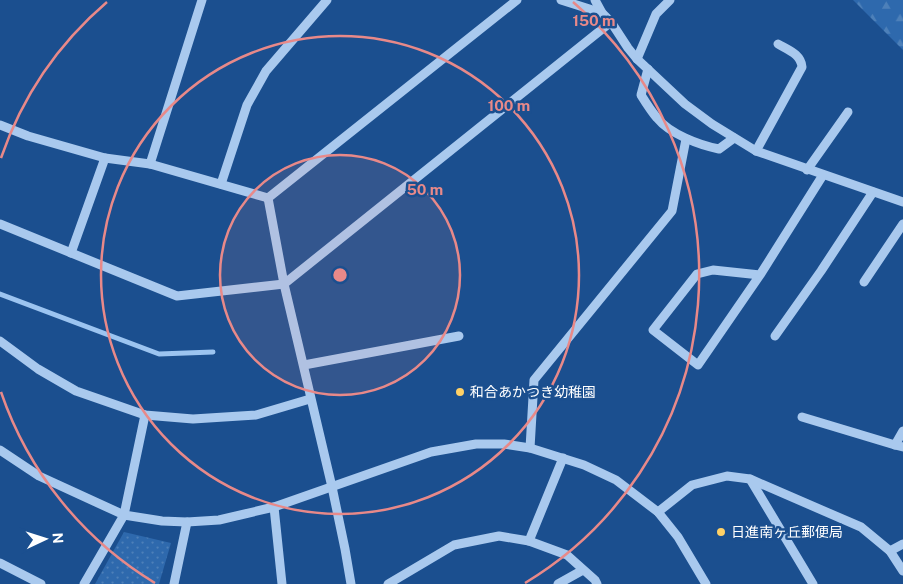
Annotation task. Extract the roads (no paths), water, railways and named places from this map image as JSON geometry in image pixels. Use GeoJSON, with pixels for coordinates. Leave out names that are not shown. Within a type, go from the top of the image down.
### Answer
{"type":"FeatureCollection","features":[{"type":"Feature","properties":{"kind":"street"},"geometry":{"type":"LineString","coordinates":[[150,164],[202,0]]}},
{"type":"Feature","properties":{"kind":"street"},"geometry":{"type":"LineString","coordinates":[[221,184],[247,105],[266,71],[327,0]]}},
{"type":"Feature","properties":{"kind":"street"},"geometry":{"type":"LineString","coordinates":[[268,198],[517,0]]}},
{"type":"Feature","properties":{"kind":"street"},"geometry":{"type":"LineString","coordinates":[[560,0],[602,12]]}},
{"type":"Feature","properties":{"kind":"street"},"geometry":{"type":"LineString","coordinates":[[595,0],[628,48],[648,70],[684,104],[734,138],[756,151],[903,202]]}},
{"type":"Feature","properties":{"kind":"street"},"geometry":{"type":"LineString","coordinates":[[637,59],[656,14],[670,0]]}},
{"type":"Feature","properties":{"kind":"street"},"geometry":{"type":"LineString","coordinates":[[0,224],[177,296],[284,284],[611,22]]}},
{"type":"Feature","properties":{"kind":"street"},"geometry":{"type":"LineString","coordinates":[[756,151],[802,67],[802,60],[797,54],[778,44]]}},
{"type":"Feature","properties":{"kind":"street"},"geometry":{"type":"LineString","coordinates":[[648,70],[641,96],[658,120],[686,139],[702,146],[719,149],[734,138]]}},
{"type":"Feature","properties":{"kind":"street"},"geometry":{"type":"LineString","coordinates":[[807,170],[848,112]]}},
{"type":"Feature","properties":{"kind":"street"},"geometry":{"type":"LineString","coordinates":[[0,125],[28,136],[105,158],[150,164],[268,198]]}},
{"type":"Feature","properties":{"kind":"street"},"geometry":{"type":"LineString","coordinates":[[530,448],[534,380],[672,211],[686,139]]}},
{"type":"Feature","properties":{"kind":"street"},"geometry":{"type":"LineString","coordinates":[[71,252],[105,158]]}},
{"type":"Feature","properties":{"kind":"street"},"geometry":{"type":"LineString","coordinates":[[760,275],[713,270],[697,274],[653,330],[698,365],[760,275],[823,175]]}},
{"type":"Feature","properties":{"kind":"street"},"geometry":{"type":"LineString","coordinates":[[775,336],[874,192]]}},
{"type":"Feature","properties":{"kind":"street"},"geometry":{"type":"LineString","coordinates":[[268,198],[284,284],[332,487],[351,584]]}},
{"type":"Feature","properties":{"kind":"street"},"geometry":{"type":"LineString","coordinates":[[864,282],[903,224]]}},
{"type":"Feature","properties":{"kind":"street"},"geometry":{"type":"LineString","coordinates":[[304,365],[460,336]]}},
{"type":"Feature","properties":{"kind":"street"},"geometry":{"type":"LineString","coordinates":[[0,341],[38,369],[76,391],[145,415],[193,419],[256,414],[310,399]]}},
{"type":"Feature","properties":{"kind":"street"},"geometry":{"type":"LineString","coordinates":[[84,584],[124,515],[145,415]]}},
{"type":"Feature","properties":{"kind":"street"},"geometry":{"type":"LineString","coordinates":[[802,417],[899,446],[903,431]]}},
{"type":"Feature","properties":{"kind":"street"},"geometry":{"type":"LineString","coordinates":[[0,450],[38,476],[124,515],[162,521],[187,522],[219,520],[274,507],[431,452],[476,444],[504,444],[530,448],[584,465],[616,480],[658,512],[678,537],[706,584]]}},
{"type":"Feature","properties":{"kind":"street"},"geometry":{"type":"LineString","coordinates":[[529,541],[563,458]]}},
{"type":"Feature","properties":{"kind":"street"},"geometry":{"type":"LineString","coordinates":[[658,512],[692,485],[727,476],[750,479],[861,527],[890,550],[903,571]]}},
{"type":"Feature","properties":{"kind":"street"},"geometry":{"type":"LineString","coordinates":[[750,479],[813,584]]}},
{"type":"Feature","properties":{"kind":"street"},"geometry":{"type":"LineString","coordinates":[[274,507],[282,584]]}},
{"type":"Feature","properties":{"kind":"street"},"geometry":{"type":"LineString","coordinates":[[174,584],[187,522]]}},
{"type":"Feature","properties":{"kind":"street"},"geometry":{"type":"LineString","coordinates":[[388,584],[454,545],[499,536],[529,541],[567,555],[597,584]]}},
{"type":"Feature","properties":{"kind":"street"},"geometry":{"type":"LineString","coordinates":[[890,550],[903,544]]}},
{"type":"Feature","properties":{"kind":"street"},"geometry":{"type":"LineString","coordinates":[[0,562],[40,584]]}},
{"type":"Feature","properties":{"kind":"street"},"geometry":{"type":"LineString","coordinates":[[558,584],[583,570]]}},
{"type":"Feature","properties":{"kind":"waterway"},"geometry":{"type":"LineString","coordinates":[[0,294],[159,354],[213,352]]}},
{"type":"Feature","properties":{"kind":"place","name":"和合あかつき幼稚園"},"geometry":{"type":"Point","coordinates":[460,392]}},
{"type":"Feature","properties":{"kind":"place","name":"日進南ヶ丘郵便局"},"geometry":{"type":"Point","coordinates":[721,532]}}]}
